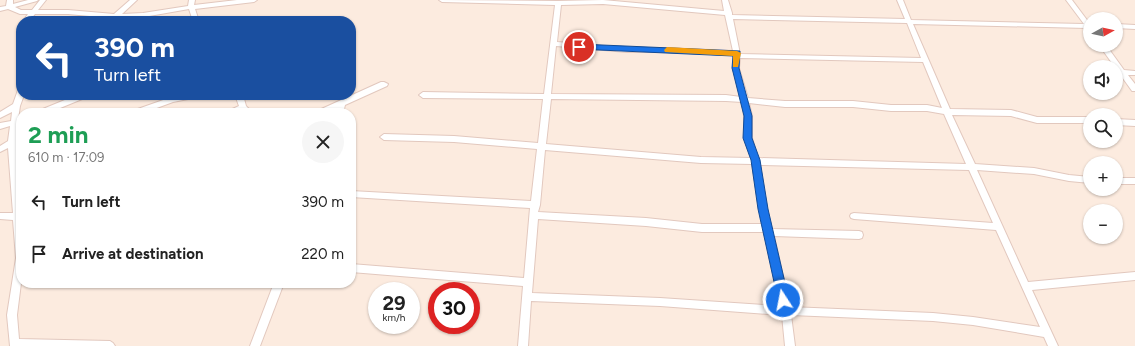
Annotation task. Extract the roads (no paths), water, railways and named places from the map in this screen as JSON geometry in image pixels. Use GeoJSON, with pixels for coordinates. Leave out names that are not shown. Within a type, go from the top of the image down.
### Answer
{"type":"FeatureCollection","features":[{"type":"Feature","properties":{"kind":"street"},"geometry":{"type":"LineString","coordinates":[[9,7],[10,0]]}},
{"type":"Feature","properties":{"kind":"street"},"geometry":{"type":"LineString","coordinates":[[0,9],[35,0]]}},
{"type":"Feature","properties":{"kind":"street"},"geometry":{"type":"LineString","coordinates":[[31,16],[43,0]]}},
{"type":"Feature","properties":{"kind":"street"},"geometry":{"type":"LineString","coordinates":[[115,16],[134,0]]}},
{"type":"Feature","properties":{"kind":"street"},"geometry":{"type":"LineString","coordinates":[[192,0],[190,7],[194,16]]}},
{"type":"Feature","properties":{"kind":"street"},"geometry":{"type":"LineString","coordinates":[[140,16],[190,7],[254,0]]}},
{"type":"Feature","properties":{"kind":"street"},"geometry":{"type":"LineString","coordinates":[[442,0],[558,3],[603,2],[729,15],[1083,27]]}},
{"type":"Feature","properties":{"kind":"street"},"geometry":{"type":"LineString","coordinates":[[726,0],[737,54],[736,68],[748,116],[748,138],[755,160],[768,230],[786,311],[790,346]]}},
{"type":"Feature","properties":{"kind":"street"},"geometry":{"type":"LineString","coordinates":[[900,0],[947,112],[1053,346]]}},
{"type":"Feature","properties":{"kind":"street"},"geometry":{"type":"LineString","coordinates":[[1069,0],[1083,19]]}},
{"type":"Feature","properties":{"kind":"street"},"geometry":{"type":"LineString","coordinates":[[523,346],[527,282],[558,3]]}},
{"type":"Feature","properties":{"kind":"street"},"geometry":{"type":"LineString","coordinates":[[9,7],[20,12],[68,12],[115,16],[143,15]]}},
{"type":"Feature","properties":{"kind":"street"},"geometry":{"type":"LineString","coordinates":[[20,12],[23,16]]}},
{"type":"Feature","properties":{"kind":"street"},"geometry":{"type":"LineString","coordinates":[[1123,26],[1135,27]]}},
{"type":"Feature","properties":{"kind":"street"},"geometry":{"type":"LineString","coordinates":[[554,44],[627,50],[665,50],[737,54],[925,60]]}},
{"type":"Feature","properties":{"kind":"street"},"geometry":{"type":"LineString","coordinates":[[1123,72],[1135,73]]}},
{"type":"Feature","properties":{"kind":"street"},"geometry":{"type":"LineString","coordinates":[[1123,73],[1135,89]]}},
{"type":"Feature","properties":{"kind":"street"},"geometry":{"type":"LineString","coordinates":[[356,97],[384,84]]}},
{"type":"Feature","properties":{"kind":"street"},"geometry":{"type":"LineString","coordinates":[[423,95],[548,95],[726,98],[785,104],[853,104],[890,108],[927,108],[947,112],[1011,113],[1037,120],[1083,120]]}},
{"type":"Feature","properties":{"kind":"street"},"geometry":{"type":"LineString","coordinates":[[0,115],[16,106],[18,100]]}},
{"type":"Feature","properties":{"kind":"street"},"geometry":{"type":"LineString","coordinates":[[53,108],[72,100]]}},
{"type":"Feature","properties":{"kind":"street"},"geometry":{"type":"LineString","coordinates":[[149,108],[172,100]]}},
{"type":"Feature","properties":{"kind":"street"},"geometry":{"type":"LineString","coordinates":[[241,100],[243,107]]}},
{"type":"Feature","properties":{"kind":"street"},"geometry":{"type":"LineString","coordinates":[[331,108],[349,100]]}},
{"type":"Feature","properties":{"kind":"street"},"geometry":{"type":"LineString","coordinates":[[340,108],[342,103]]}},
{"type":"Feature","properties":{"kind":"street"},"geometry":{"type":"LineString","coordinates":[[0,126],[16,122]]}},
{"type":"Feature","properties":{"kind":"street"},"geometry":{"type":"LineString","coordinates":[[1123,122],[1135,123]]}},
{"type":"Feature","properties":{"kind":"street"},"geometry":{"type":"LineString","coordinates":[[16,129],[12,143],[16,153]]}},
{"type":"Feature","properties":{"kind":"street"},"geometry":{"type":"LineString","coordinates":[[384,137],[454,139],[693,159],[973,167],[1034,171],[1083,179]]}},
{"type":"Feature","properties":{"kind":"street"},"geometry":{"type":"LineString","coordinates":[[0,149],[12,143]]}},
{"type":"Feature","properties":{"kind":"street"},"geometry":{"type":"LineString","coordinates":[[1123,181],[1135,181]]}},
{"type":"Feature","properties":{"kind":"street"},"geometry":{"type":"LineString","coordinates":[[356,194],[536,205]]}},
{"type":"Feature","properties":{"kind":"street"},"geometry":{"type":"LineString","coordinates":[[534,215],[646,222],[702,228],[859,235]]}},
{"type":"Feature","properties":{"kind":"street"},"geometry":{"type":"LineString","coordinates":[[0,216],[16,218]]}},
{"type":"Feature","properties":{"kind":"street"},"geometry":{"type":"LineString","coordinates":[[854,216],[999,227]]}},
{"type":"Feature","properties":{"kind":"street"},"geometry":{"type":"LineString","coordinates":[[356,268],[527,282]]}},
{"type":"Feature","properties":{"kind":"street"},"geometry":{"type":"LineString","coordinates":[[1026,286],[1135,276]]}},
{"type":"Feature","properties":{"kind":"street"},"geometry":{"type":"LineString","coordinates":[[16,288],[12,315],[15,344],[110,346]]}},
{"type":"Feature","properties":{"kind":"street"},"geometry":{"type":"LineString","coordinates":[[255,346],[277,288]]}},
{"type":"Feature","properties":{"kind":"street"},"geometry":{"type":"LineString","coordinates":[[527,297],[660,302],[786,311],[947,318],[1047,333]]}}]}
